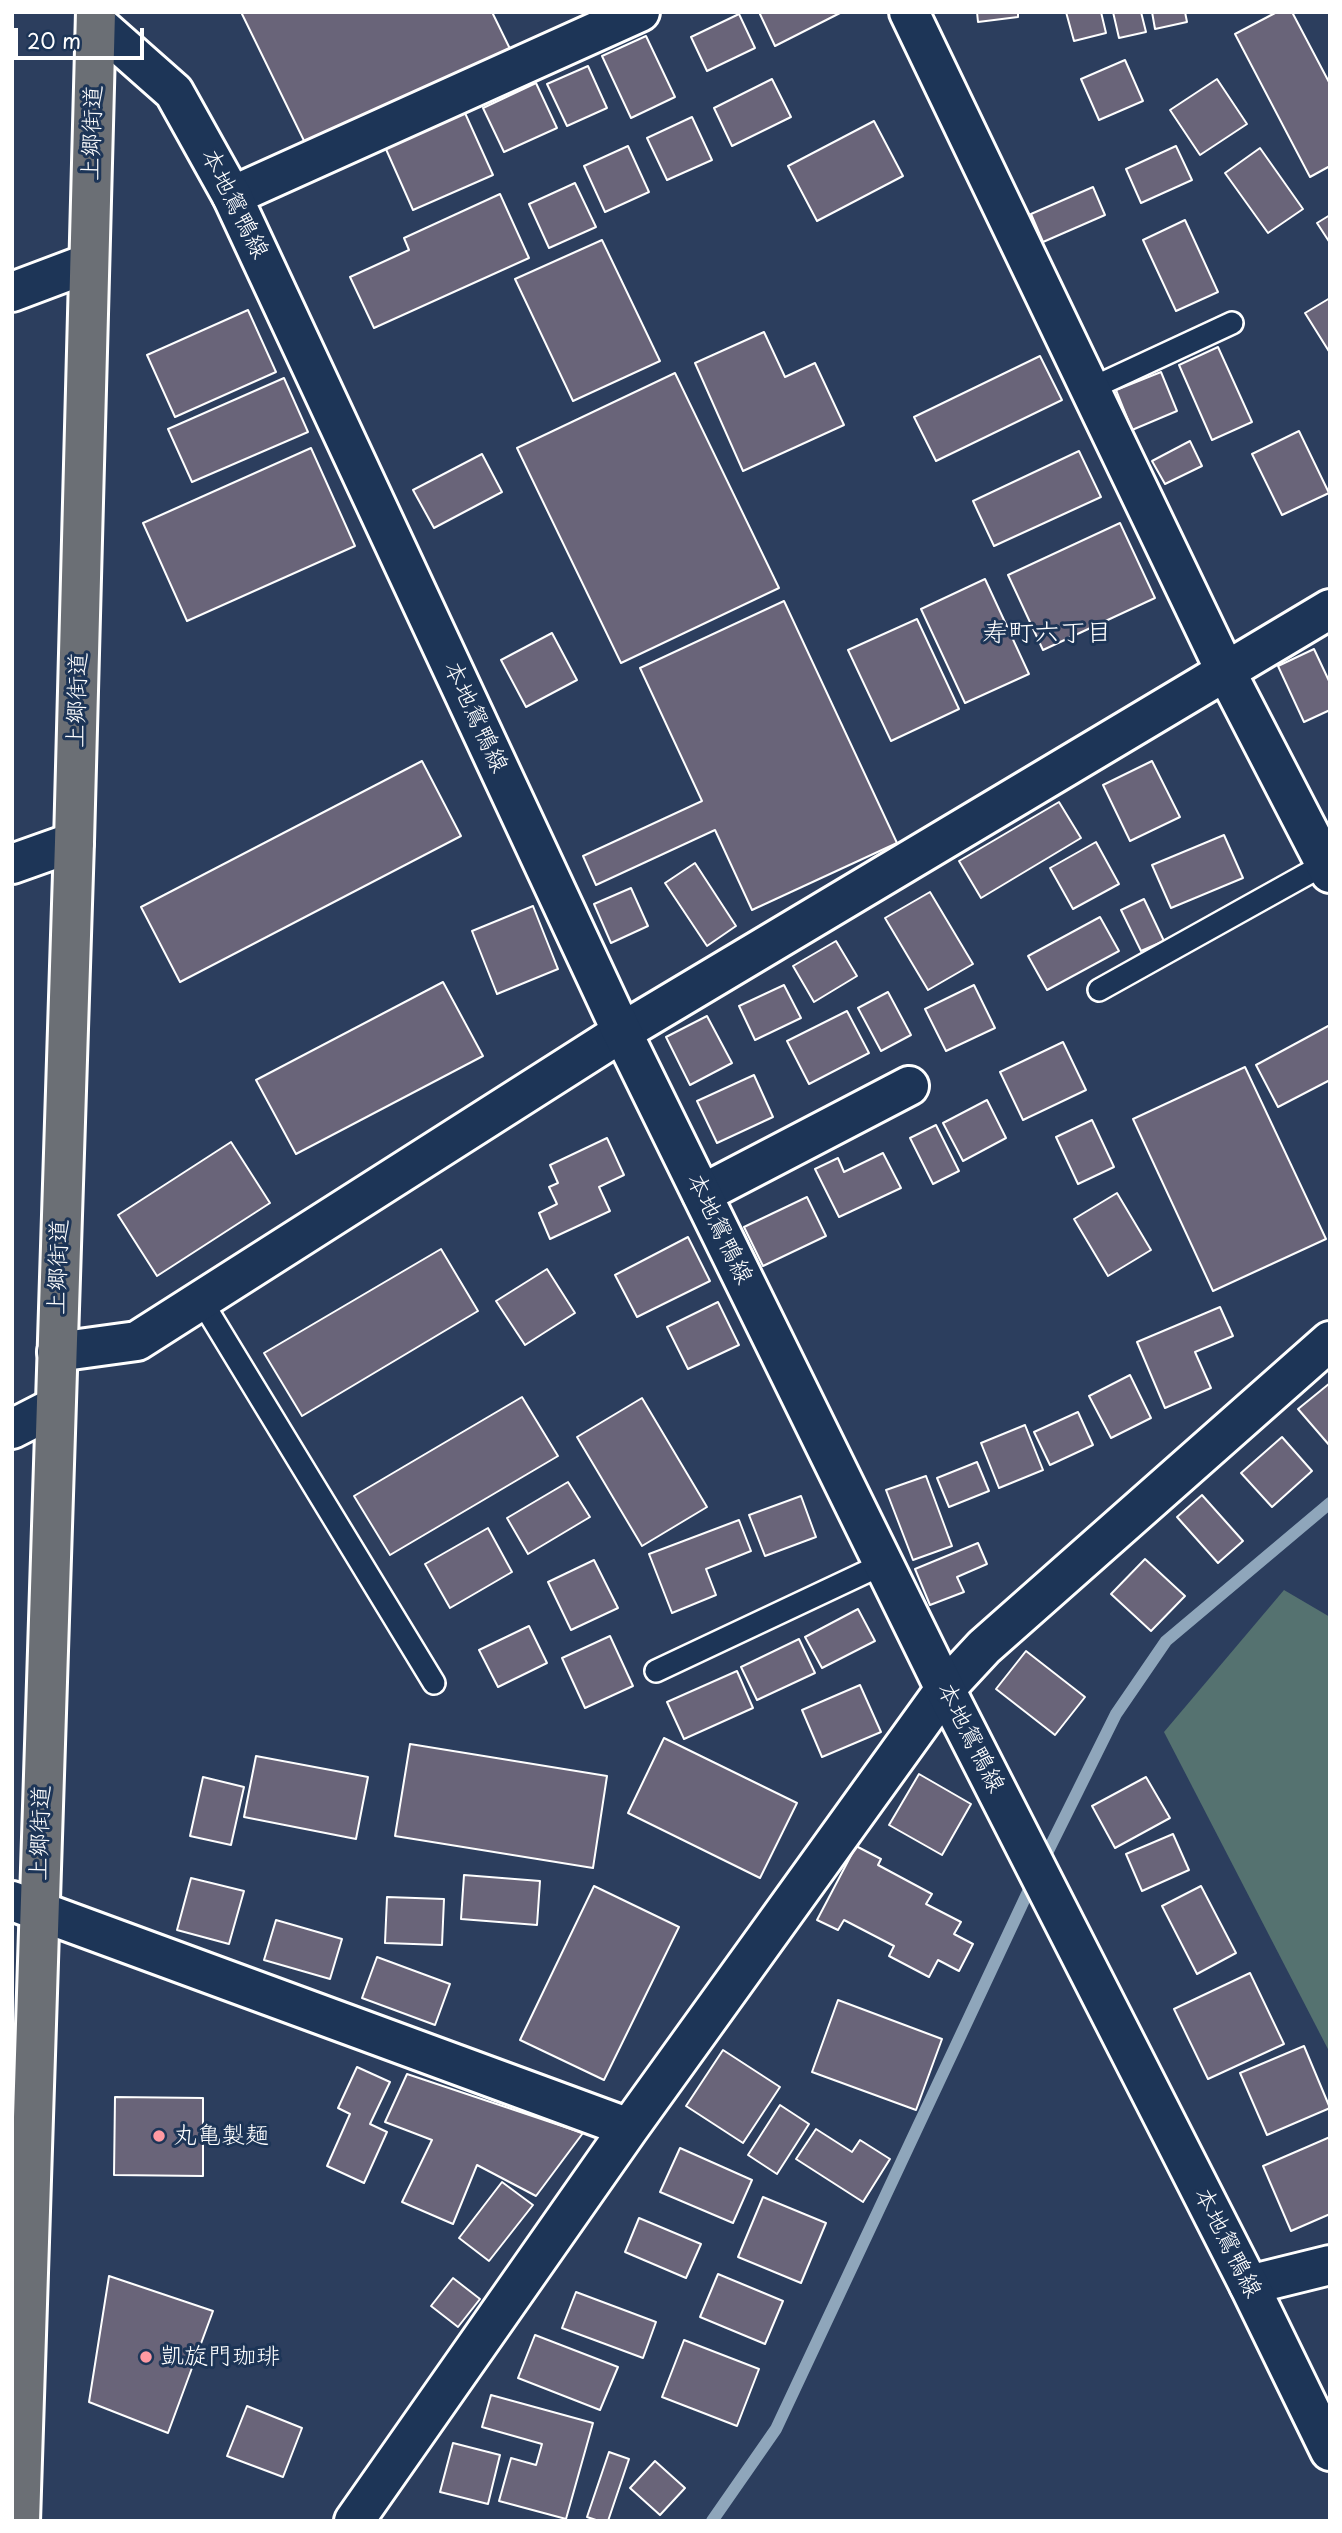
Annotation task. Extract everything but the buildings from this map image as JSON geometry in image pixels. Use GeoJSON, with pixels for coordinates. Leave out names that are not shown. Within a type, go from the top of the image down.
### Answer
{"type":"FeatureCollection","features":[{"type":"Feature","properties":{"kind":"main road","name":"上郷街道"},"geometry":{"type":"LineString","coordinates":[[20,2521],[17,2446],[26,1906],[57,1352],[74,842],[89,263],[92,16]]}},
{"type":"Feature","properties":{"kind":"street"},"geometry":{"type":"LineString","coordinates":[[232,196],[640,12]]}},
{"type":"Feature","properties":{"kind":"street"},"geometry":{"type":"LineString","coordinates":[[909,12],[1088,390],[1225,670],[1327,869]]}},
{"type":"Feature","properties":{"kind":"street","name":"本地鴛鴨線"},"geometry":{"type":"LineString","coordinates":[[92,16],[174,92],[232,196],[622,1032],[945,1689],[1249,2285],[1330,2451]]}},
{"type":"Feature","properties":{"kind":"street"},"geometry":{"type":"LineString","coordinates":[[12,292],[89,263]]}},
{"type":"Feature","properties":{"kind":"street"},"geometry":{"type":"LineString","coordinates":[[57,1352],[137,1340],[622,1032],[1330,609]]}},
{"type":"Feature","properties":{"kind":"street"},"geometry":{"type":"LineString","coordinates":[[12,864],[74,842]]}},
{"type":"Feature","properties":{"kind":"street"},"geometry":{"type":"LineString","coordinates":[[702,1194],[909,1086]]}},
{"type":"Feature","properties":{"kind":"street"},"geometry":{"type":"LineString","coordinates":[[354,2521],[629,2128],[945,1689],[984,1647],[1330,1340]]}},
{"type":"Feature","properties":{"kind":"street"},"geometry":{"type":"LineString","coordinates":[[12,1429],[55,1407]]}},
{"type":"Feature","properties":{"kind":"street"},"geometry":{"type":"LineString","coordinates":[[26,1906],[629,2128]]}},
{"type":"Feature","properties":{"kind":"street"},"geometry":{"type":"LineString","coordinates":[[1249,2285],[1330,2265]]}},
{"type":"Feature","properties":{"kind":"lane"},"geometry":{"type":"LineString","coordinates":[[1088,390],[1232,323]]}},
{"type":"Feature","properties":{"kind":"lane"},"geometry":{"type":"LineString","coordinates":[[1099,990],[1327,869]]}},
{"type":"Feature","properties":{"kind":"lane"},"geometry":{"type":"LineString","coordinates":[[201,1300],[434,1683]]}},
{"type":"Feature","properties":{"kind":"lane"},"geometry":{"type":"LineString","coordinates":[[656,1671],[883,1564]]}},
{"type":"Feature","properties":{"kind":"green space"},"geometry":{"type":"Polygon","coordinates":[[[1284,1590],[1330,1617],[1330,2053],[1164,1732],[1284,1590]]]}},
{"type":"Feature","properties":{"kind":"waterway"},"geometry":{"type":"LineString","coordinates":[[1042,1863],[1116,1714],[1166,1641],[1330,1503]]}},
{"type":"Feature","properties":{"kind":"waterway"},"geometry":{"type":"LineString","coordinates":[[712,2521],[776,2429],[1034,1879]]}},
{"type":"Feature","properties":{"kind":"place","name":"丸亀製麺"},"geometry":{"type":"Point","coordinates":[159,2136]}},
{"type":"Feature","properties":{"kind":"place","name":"凱旋門珈琲"},"geometry":{"type":"Point","coordinates":[146,2357]}},
{"type":"Feature","properties":{"kind":"district","name":"寿町六丁目"},"geometry":{"type":"Point","coordinates":[1047,634]}}]}
